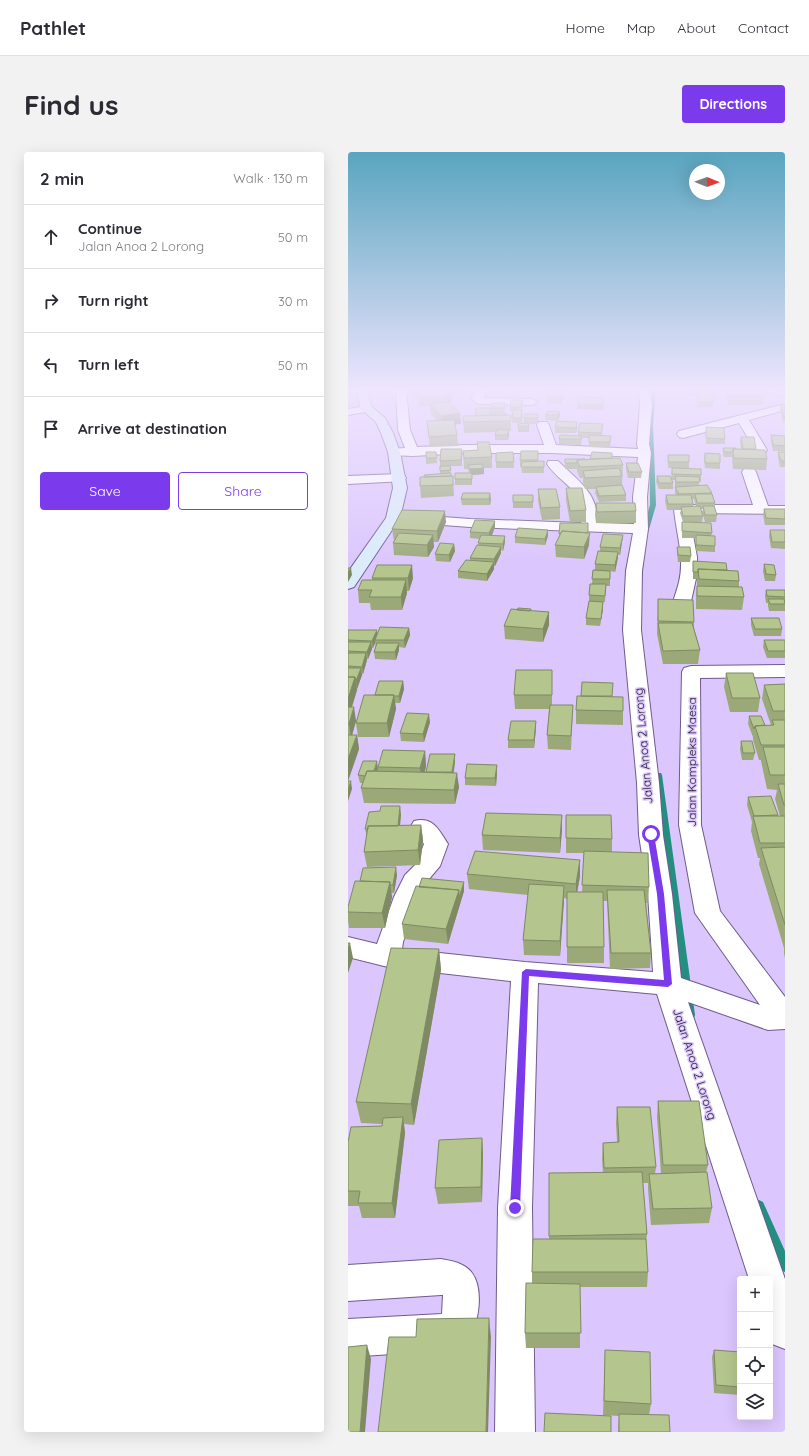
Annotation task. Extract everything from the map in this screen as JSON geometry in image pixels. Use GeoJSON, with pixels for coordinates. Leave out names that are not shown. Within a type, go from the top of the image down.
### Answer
{"type":"FeatureCollection","features":[{"type":"Feature","properties":{"kind":"street"},"geometry":{"type":"LineString","coordinates":[[348,584],[393,518],[400,488],[394,452],[452,450]]}},
{"type":"Feature","properties":{"kind":"street"},"geometry":{"type":"LineString","coordinates":[[568,450],[645,453]]}},
{"type":"Feature","properties":{"kind":"street","name":"Jalan Anoa 2 Lorong"},"geometry":{"type":"LineString","coordinates":[[644,450],[640,497],[641,529],[634,571],[632,630],[648,775],[651,834],[660,894],[668,984],[766,1276]]}},
{"type":"Feature","properties":{"kind":"street"},"geometry":{"type":"LineString","coordinates":[[553,464],[586,496],[590,505],[592,516],[588,526]]}},
{"type":"Feature","properties":{"kind":"street"},"geometry":{"type":"LineString","coordinates":[[749,472],[762,510]]}},
{"type":"Feature","properties":{"kind":"street"},"geometry":{"type":"LineString","coordinates":[[348,480],[399,478]]}},
{"type":"Feature","properties":{"kind":"street","name":"Jalan Kompleks Maesa"},"geometry":{"type":"LineString","coordinates":[[779,1018],[708,913],[690,825],[686,658],[678,618],[687,586],[690,557],[688,542],[683,530],[680,502],[762,510],[785,510]]}},
{"type":"Feature","properties":{"kind":"street"},"geometry":{"type":"LineString","coordinates":[[393,518],[470,523],[641,529]]}},
{"type":"Feature","properties":{"kind":"street"},"geometry":{"type":"LineString","coordinates":[[686,658],[785,671]]}},
{"type":"Feature","properties":{"kind":"street"},"geometry":{"type":"LineString","coordinates":[[388,957],[390,942],[406,897],[414,881],[428,866],[436,844],[430,834],[422,826]]}},
{"type":"Feature","properties":{"kind":"street"},"geometry":{"type":"LineString","coordinates":[[348,947],[388,957],[526,972],[668,984],[779,1018]]}},
{"type":"Feature","properties":{"kind":"street"},"geometry":{"type":"LineString","coordinates":[[515,1432],[515,1208],[526,972]]}},
{"type":"Feature","properties":{"kind":"street"},"geometry":{"type":"LineString","coordinates":[[348,1283],[441,1277],[453,1279],[460,1286],[461,1300],[457,1325],[451,1332],[348,1338]]}},
{"type":"Feature","properties":{"kind":"street"},"geometry":{"type":"LineString","coordinates":[[773,1296],[785,1332]]}},
{"type":"Feature","properties":{"kind":"building"},"geometry":{"type":"Polygon","coordinates":[[[441,450],[462,450],[461,460],[440,461],[441,450]]]}},
{"type":"Feature","properties":{"kind":"building"},"geometry":{"type":"Polygon","coordinates":[[[491,450],[492,457],[464,458],[463,451],[491,450]]]}},
{"type":"Feature","properties":{"kind":"building"},"geometry":{"type":"Polygon","coordinates":[[[723,450],[733,450],[732,452],[724,452],[723,450]]]}},
{"type":"Feature","properties":{"kind":"building"},"geometry":{"type":"Polygon","coordinates":[[[733,450],[756,450],[765,450],[767,459],[734,458],[733,450]]]}},
{"type":"Feature","properties":{"kind":"building"},"geometry":{"type":"Polygon","coordinates":[[[521,451],[538,451],[538,460],[520,460],[521,451]]]}},
{"type":"Feature","properties":{"kind":"building"},"geometry":{"type":"Polygon","coordinates":[[[426,452],[436,452],[437,458],[426,458],[426,452]]]}},
{"type":"Feature","properties":{"kind":"building"},"geometry":{"type":"Polygon","coordinates":[[[513,452],[514,462],[496,462],[496,453],[513,452]]]}},
{"type":"Feature","properties":{"kind":"building"},"geometry":{"type":"Polygon","coordinates":[[[592,452],[612,453],[612,458],[590,459],[592,452]]]}},
{"type":"Feature","properties":{"kind":"building"},"geometry":{"type":"Polygon","coordinates":[[[778,452],[785,452],[785,461],[781,461],[778,452]]]}},
{"type":"Feature","properties":{"kind":"building"},"geometry":{"type":"Polygon","coordinates":[[[705,453],[720,454],[720,463],[705,463],[705,453]]]}},
{"type":"Feature","properties":{"kind":"building"},"geometry":{"type":"Polygon","coordinates":[[[668,455],[689,455],[689,462],[668,462],[668,455]]]}},
{"type":"Feature","properties":{"kind":"building"},"geometry":{"type":"Polygon","coordinates":[[[620,458],[623,465],[580,467],[577,460],[620,458]]]}},
{"type":"Feature","properties":{"kind":"building"},"geometry":{"type":"Polygon","coordinates":[[[565,459],[585,459],[577,460],[577,463],[565,463],[565,459]]]}},
{"type":"Feature","properties":{"kind":"building"},"geometry":{"type":"Polygon","coordinates":[[[544,461],[544,467],[521,467],[522,462],[544,461]]]}},
{"type":"Feature","properties":{"kind":"building"},"geometry":{"type":"Polygon","coordinates":[[[626,463],[638,463],[642,472],[629,472],[626,463]]]}},
{"type":"Feature","properties":{"kind":"building"},"geometry":{"type":"Polygon","coordinates":[[[481,464],[484,468],[470,469],[468,465],[481,464]]]}},
{"type":"Feature","properties":{"kind":"building"},"geometry":{"type":"Polygon","coordinates":[[[440,466],[450,466],[451,470],[440,471],[440,466]]]}},
{"type":"Feature","properties":{"kind":"building"},"geometry":{"type":"Polygon","coordinates":[[[619,468],[622,476],[585,478],[583,471],[619,468]]]}},
{"type":"Feature","properties":{"kind":"building"},"geometry":{"type":"Polygon","coordinates":[[[672,468],[701,469],[701,475],[672,474],[672,468]]]}},
{"type":"Feature","properties":{"kind":"building"},"geometry":{"type":"Polygon","coordinates":[[[451,473],[451,476],[425,477],[424,475],[451,473]]]}},
{"type":"Feature","properties":{"kind":"building"},"geometry":{"type":"Polygon","coordinates":[[[455,473],[472,473],[472,479],[455,479],[455,473]]]}},
{"type":"Feature","properties":{"kind":"building"},"geometry":{"type":"Polygon","coordinates":[[[453,476],[453,485],[420,486],[420,477],[453,476]]]}},
{"type":"Feature","properties":{"kind":"building"},"geometry":{"type":"Polygon","coordinates":[[[657,476],[670,476],[673,483],[659,483],[657,476]]]}},
{"type":"Feature","properties":{"kind":"building"},"geometry":{"type":"Polygon","coordinates":[[[675,476],[699,477],[700,482],[676,482],[675,476]]]}},
{"type":"Feature","properties":{"kind":"building"},"geometry":{"type":"Polygon","coordinates":[[[622,485],[626,495],[599,496],[596,487],[622,485]]]}},
{"type":"Feature","properties":{"kind":"building"},"geometry":{"type":"Polygon","coordinates":[[[707,485],[712,493],[679,494],[675,487],[707,485]]]}},
{"type":"Feature","properties":{"kind":"building"},"geometry":{"type":"Polygon","coordinates":[[[566,488],[582,488],[586,510],[570,511],[566,488]]]}},
{"type":"Feature","properties":{"kind":"building"},"geometry":{"type":"Polygon","coordinates":[[[538,489],[556,489],[560,507],[541,508],[538,489]]]}},
{"type":"Feature","properties":{"kind":"building"},"geometry":{"type":"Polygon","coordinates":[[[463,493],[490,493],[489,499],[461,499],[463,493]]]}},
{"type":"Feature","properties":{"kind":"building"},"geometry":{"type":"Polygon","coordinates":[[[695,494],[712,494],[715,503],[697,503],[695,494]]]}},
{"type":"Feature","properties":{"kind":"building"},"geometry":{"type":"Polygon","coordinates":[[[513,495],[533,495],[533,502],[513,502],[513,495]]]}},
{"type":"Feature","properties":{"kind":"building"},"geometry":{"type":"Polygon","coordinates":[[[666,495],[691,495],[693,504],[668,504],[666,495]]]}},
{"type":"Feature","properties":{"kind":"building"},"geometry":{"type":"Polygon","coordinates":[[[596,503],[635,503],[636,511],[597,512],[596,503]]]}},
{"type":"Feature","properties":{"kind":"building"},"geometry":{"type":"Polygon","coordinates":[[[700,506],[703,516],[683,516],[681,507],[700,506]]]}},
{"type":"Feature","properties":{"kind":"building"},"geometry":{"type":"Polygon","coordinates":[[[703,506],[714,506],[717,515],[705,515],[703,506]]]}},
{"type":"Feature","properties":{"kind":"building"},"geometry":{"type":"Polygon","coordinates":[[[764,509],[785,509],[785,519],[766,518],[764,509]]]}},
{"type":"Feature","properties":{"kind":"building"},"geometry":{"type":"Polygon","coordinates":[[[402,510],[445,511],[437,531],[392,529],[402,510]]]}},
{"type":"Feature","properties":{"kind":"building"},"geometry":{"type":"Polygon","coordinates":[[[475,520],[495,521],[489,533],[470,532],[475,520]]]}},
{"type":"Feature","properties":{"kind":"building"},"geometry":{"type":"Polygon","coordinates":[[[682,522],[711,523],[712,533],[682,531],[682,522]]]}},
{"type":"Feature","properties":{"kind":"building"},"geometry":{"type":"Polygon","coordinates":[[[560,523],[588,523],[588,533],[562,531],[559,534],[560,523]]]}},
{"type":"Feature","properties":{"kind":"building"},"geometry":{"type":"Polygon","coordinates":[[[518,528],[548,530],[545,539],[515,537],[518,528]]]}},
{"type":"Feature","properties":{"kind":"building"},"geometry":{"type":"Polygon","coordinates":[[[770,530],[785,530],[785,542],[772,542],[770,530]]]}},
{"type":"Feature","properties":{"kind":"building"},"geometry":{"type":"Polygon","coordinates":[[[562,531],[590,533],[584,547],[555,545],[562,531]]]}},
{"type":"Feature","properties":{"kind":"building"},"geometry":{"type":"Polygon","coordinates":[[[399,533],[433,535],[427,545],[393,543],[399,533]]]}},
{"type":"Feature","properties":{"kind":"building"},"geometry":{"type":"Polygon","coordinates":[[[603,534],[623,535],[620,548],[600,547],[603,534]]]}},
{"type":"Feature","properties":{"kind":"building"},"geometry":{"type":"Polygon","coordinates":[[[481,535],[505,536],[503,544],[478,543],[481,535]]]}},
{"type":"Feature","properties":{"kind":"building"},"geometry":{"type":"Polygon","coordinates":[[[696,535],[715,536],[715,546],[696,545],[696,535]]]}},
{"type":"Feature","properties":{"kind":"building"},"geometry":{"type":"Polygon","coordinates":[[[440,543],[454,544],[449,555],[435,554],[440,543]]]}},
{"type":"Feature","properties":{"kind":"building"},"geometry":{"type":"Polygon","coordinates":[[[477,545],[501,547],[494,559],[470,558],[477,545]]]}},
{"type":"Feature","properties":{"kind":"building"},"geometry":{"type":"Polygon","coordinates":[[[677,547],[690,547],[691,556],[678,555],[677,547]]]}},
{"type":"Feature","properties":{"kind":"building"},"geometry":{"type":"Polygon","coordinates":[[[598,551],[618,552],[615,565],[595,564],[598,551]]]}},
{"type":"Feature","properties":{"kind":"building"},"geometry":{"type":"Polygon","coordinates":[[[466,560],[494,562],[487,574],[458,571],[466,560]]]}},
{"type":"Feature","properties":{"kind":"building"},"geometry":{"type":"Polygon","coordinates":[[[693,561],[726,563],[727,570],[698,569],[698,572],[693,572],[693,561]]]}},
{"type":"Feature","properties":{"kind":"building"},"geometry":{"type":"Polygon","coordinates":[[[764,564],[774,565],[776,575],[766,574],[764,564]]]}},
{"type":"Feature","properties":{"kind":"building"},"geometry":{"type":"Polygon","coordinates":[[[377,565],[412,565],[408,578],[372,578],[377,565]]]}},
{"type":"Feature","properties":{"kind":"building"},"geometry":{"type":"Polygon","coordinates":[[[698,569],[738,571],[739,581],[699,579],[698,569]]]}},
{"type":"Feature","properties":{"kind":"building"},"geometry":{"type":"Polygon","coordinates":[[[593,570],[610,571],[610,579],[592,579],[593,570]]]}},
{"type":"Feature","properties":{"kind":"building"},"geometry":{"type":"Polygon","coordinates":[[[362,580],[406,580],[401,597],[369,597],[372,590],[358,590],[362,580]]]}},
{"type":"Feature","properties":{"kind":"building"},"geometry":{"type":"Polygon","coordinates":[[[590,584],[606,584],[605,596],[589,595],[590,584]]]}},
{"type":"Feature","properties":{"kind":"building"},"geometry":{"type":"Polygon","coordinates":[[[697,586],[742,587],[744,597],[697,596],[697,586]]]}},
{"type":"Feature","properties":{"kind":"building"},"geometry":{"type":"Polygon","coordinates":[[[766,590],[785,590],[785,597],[767,596],[766,590]]]}},
{"type":"Feature","properties":{"kind":"building"},"geometry":{"type":"Polygon","coordinates":[[[658,599],[693,600],[694,622],[658,621],[658,599]]]}},
{"type":"Feature","properties":{"kind":"building"},"geometry":{"type":"Polygon","coordinates":[[[768,599],[784,599],[785,604],[770,604],[768,599]]]}},
{"type":"Feature","properties":{"kind":"building"},"geometry":{"type":"Polygon","coordinates":[[[589,601],[603,602],[601,619],[586,618],[589,601]]]}},
{"type":"Feature","properties":{"kind":"building"},"geometry":{"type":"Polygon","coordinates":[[[518,608],[531,609],[530,611],[517,610],[518,608]]]}},
{"type":"Feature","properties":{"kind":"building"},"geometry":{"type":"Polygon","coordinates":[[[511,609],[549,612],[543,629],[504,626],[511,609]]]}},
{"type":"Feature","properties":{"kind":"building"},"geometry":{"type":"Polygon","coordinates":[[[751,618],[779,618],[782,629],[755,629],[751,618]]]}},
{"type":"Feature","properties":{"kind":"building"},"geometry":{"type":"Polygon","coordinates":[[[658,623],[692,623],[700,650],[663,651],[658,623]]]}},
{"type":"Feature","properties":{"kind":"building"},"geometry":{"type":"Polygon","coordinates":[[[380,627],[409,628],[404,640],[375,640],[380,627]]]}},
{"type":"Feature","properties":{"kind":"building"},"geometry":{"type":"Polygon","coordinates":[[[348,630],[377,630],[372,641],[348,640],[348,630]]]}},
{"type":"Feature","properties":{"kind":"building"},"geometry":{"type":"Polygon","coordinates":[[[764,640],[785,640],[785,651],[768,651],[764,640]]]}},
{"type":"Feature","properties":{"kind":"building"},"geometry":{"type":"Polygon","coordinates":[[[348,642],[371,642],[367,652],[348,651],[348,642]]]}},
{"type":"Feature","properties":{"kind":"building"},"geometry":{"type":"Polygon","coordinates":[[[377,643],[399,643],[395,652],[374,652],[377,643]]]}},
{"type":"Feature","properties":{"kind":"building"},"geometry":{"type":"Polygon","coordinates":[[[348,653],[366,653],[362,667],[348,666],[348,653]]]}},
{"type":"Feature","properties":{"kind":"building"},"geometry":{"type":"Polygon","coordinates":[[[348,668],[361,668],[356,681],[355,677],[348,677],[348,668]]]}},
{"type":"Feature","properties":{"kind":"building"},"geometry":{"type":"Polygon","coordinates":[[[516,670],[552,670],[552,695],[514,695],[516,670]]]}},
{"type":"Feature","properties":{"kind":"building"},"geometry":{"type":"Polygon","coordinates":[[[726,673],[753,673],[760,698],[732,698],[726,673]]]}},
{"type":"Feature","properties":{"kind":"building"},"geometry":{"type":"Polygon","coordinates":[[[348,677],[355,677],[348,699],[348,677]]]}},
{"type":"Feature","properties":{"kind":"building"},"geometry":{"type":"Polygon","coordinates":[[[379,681],[403,681],[399,696],[375,695],[379,681]]]}},
{"type":"Feature","properties":{"kind":"building"},"geometry":{"type":"Polygon","coordinates":[[[582,682],[613,683],[612,696],[581,696],[582,682]]]}},
{"type":"Feature","properties":{"kind":"building"},"geometry":{"type":"Polygon","coordinates":[[[785,684],[785,711],[773,711],[764,685],[785,684]]]}},
{"type":"Feature","properties":{"kind":"building"},"geometry":{"type":"Polygon","coordinates":[[[364,695],[394,695],[387,723],[356,723],[364,695]]]}},
{"type":"Feature","properties":{"kind":"building"},"geometry":{"type":"Polygon","coordinates":[[[577,696],[623,697],[623,711],[576,710],[577,696]]]}},
{"type":"Feature","properties":{"kind":"building"},"geometry":{"type":"Polygon","coordinates":[[[550,705],[573,705],[571,736],[547,735],[550,705]]]}},
{"type":"Feature","properties":{"kind":"building"},"geometry":{"type":"Polygon","coordinates":[[[348,707],[354,707],[349,724],[348,724],[348,707]]]}},
{"type":"Feature","properties":{"kind":"building"},"geometry":{"type":"Polygon","coordinates":[[[407,713],[429,714],[423,734],[400,733],[407,713]]]}},
{"type":"Feature","properties":{"kind":"building"},"geometry":{"type":"Polygon","coordinates":[[[749,716],[761,716],[765,725],[755,726],[754,729],[749,716]]]}},
{"type":"Feature","properties":{"kind":"building"},"geometry":{"type":"Polygon","coordinates":[[[772,720],[785,720],[785,745],[761,745],[755,726],[774,725],[772,720]]]}},
{"type":"Feature","properties":{"kind":"building"},"geometry":{"type":"Polygon","coordinates":[[[511,721],[536,721],[534,740],[508,740],[511,721]]]}},
{"type":"Feature","properties":{"kind":"building"},"geometry":{"type":"Polygon","coordinates":[[[348,735],[357,735],[348,759],[348,735]]]}},
{"type":"Feature","properties":{"kind":"building"},"geometry":{"type":"Polygon","coordinates":[[[741,741],[752,741],[755,753],[743,753],[741,741]]]}},
{"type":"Feature","properties":{"kind":"building"},"geometry":{"type":"Polygon","coordinates":[[[763,747],[785,747],[785,775],[770,775],[763,747]]]}},
{"type":"Feature","properties":{"kind":"building"},"geometry":{"type":"Polygon","coordinates":[[[383,750],[425,751],[420,768],[378,767],[383,750]]]}},
{"type":"Feature","properties":{"kind":"building"},"geometry":{"type":"Polygon","coordinates":[[[430,754],[455,754],[452,772],[426,772],[430,754]]]}},
{"type":"Feature","properties":{"kind":"building"},"geometry":{"type":"Polygon","coordinates":[[[363,761],[377,761],[374,771],[367,771],[365,776],[358,775],[363,761]]]}},
{"type":"Feature","properties":{"kind":"building"},"geometry":{"type":"Polygon","coordinates":[[[467,764],[497,765],[495,778],[465,778],[467,764]]]}},
{"type":"Feature","properties":{"kind":"building"},"geometry":{"type":"Polygon","coordinates":[[[367,771],[457,773],[454,790],[361,788],[367,771]]]}},
{"type":"Feature","properties":{"kind":"building"},"geometry":{"type":"Polygon","coordinates":[[[348,781],[351,781],[348,790],[348,781]]]}},
{"type":"Feature","properties":{"kind":"building"},"geometry":{"type":"Polygon","coordinates":[[[778,784],[785,784],[785,805],[784,805],[778,784]]]}},
{"type":"Feature","properties":{"kind":"building"},"geometry":{"type":"Polygon","coordinates":[[[771,796],[778,815],[754,816],[748,797],[771,796]]]}},
{"type":"Feature","properties":{"kind":"building"},"geometry":{"type":"Polygon","coordinates":[[[381,806],[400,806],[398,826],[368,826],[368,829],[365,829],[369,812],[380,811],[381,806]]]}},
{"type":"Feature","properties":{"kind":"building"},"geometry":{"type":"Polygon","coordinates":[[[486,813],[562,815],[560,838],[482,835],[486,813]]]}},
{"type":"Feature","properties":{"kind":"building"},"geometry":{"type":"Polygon","coordinates":[[[566,815],[611,815],[612,839],[566,838],[566,815]]]}},
{"type":"Feature","properties":{"kind":"building"},"geometry":{"type":"Polygon","coordinates":[[[753,816],[785,816],[785,843],[760,843],[753,816]]]}},
{"type":"Feature","properties":{"kind":"building"},"geometry":{"type":"Polygon","coordinates":[[[421,825],[418,850],[364,852],[368,826],[421,825]]]}},
{"type":"Feature","properties":{"kind":"building"},"geometry":{"type":"Polygon","coordinates":[[[785,847],[785,925],[761,848],[785,847]]]}},
{"type":"Feature","properties":{"kind":"building"},"geometry":{"type":"Polygon","coordinates":[[[475,851],[580,860],[576,884],[467,874],[475,851]]]}},
{"type":"Feature","properties":{"kind":"building"},"geometry":{"type":"Polygon","coordinates":[[[584,851],[648,853],[649,887],[582,885],[584,851]]]}},
{"type":"Feature","properties":{"kind":"building"},"geometry":{"type":"Polygon","coordinates":[[[396,867],[393,885],[390,885],[390,882],[360,881],[363,868],[396,867]]]}},
{"type":"Feature","properties":{"kind":"building"},"geometry":{"type":"Polygon","coordinates":[[[422,878],[464,882],[459,898],[459,890],[419,887],[422,878]]]}},
{"type":"Feature","properties":{"kind":"building"},"geometry":{"type":"Polygon","coordinates":[[[355,881],[390,882],[382,913],[348,912],[355,881]]]}},
{"type":"Feature","properties":{"kind":"building"},"geometry":{"type":"Polygon","coordinates":[[[529,884],[564,886],[560,941],[523,940],[529,884]]]}},
{"type":"Feature","properties":{"kind":"building"},"geometry":{"type":"Polygon","coordinates":[[[416,886],[459,890],[446,929],[402,924],[416,886]]]}},
{"type":"Feature","properties":{"kind":"building"},"geometry":{"type":"Polygon","coordinates":[[[607,890],[644,890],[651,953],[611,953],[607,890]]]}},
{"type":"Feature","properties":{"kind":"building"},"geometry":{"type":"Polygon","coordinates":[[[567,892],[603,892],[604,947],[567,947],[567,892]]]}},
{"type":"Feature","properties":{"kind":"building"},"geometry":{"type":"Polygon","coordinates":[[[391,948],[439,949],[411,1104],[356,1102],[391,948]]]}},
{"type":"Feature","properties":{"kind":"building"},"geometry":{"type":"Polygon","coordinates":[[[658,1101],[699,1101],[708,1165],[663,1165],[658,1101]]]}},
{"type":"Feature","properties":{"kind":"building"},"geometry":{"type":"Polygon","coordinates":[[[617,1107],[650,1107],[656,1167],[604,1168],[603,1143],[619,1142],[617,1107]]]}},
{"type":"Feature","properties":{"kind":"building"},"geometry":{"type":"Polygon","coordinates":[[[403,1117],[392,1203],[358,1203],[360,1191],[348,1191],[348,1142],[351,1127],[382,1126],[383,1118],[403,1117]]]}},
{"type":"Feature","properties":{"kind":"building"},"geometry":{"type":"Polygon","coordinates":[[[482,1138],[481,1187],[435,1188],[439,1140],[482,1138]]]}},
{"type":"Feature","properties":{"kind":"building"},"geometry":{"type":"Polygon","coordinates":[[[642,1172],[647,1234],[549,1236],[549,1173],[642,1172]]]}},
{"type":"Feature","properties":{"kind":"building"},"geometry":{"type":"Polygon","coordinates":[[[707,1172],[712,1208],[653,1209],[649,1174],[707,1172]]]}},
{"type":"Feature","properties":{"kind":"building"},"geometry":{"type":"Polygon","coordinates":[[[533,1239],[646,1239],[648,1272],[532,1272],[533,1239]]]}},
{"type":"Feature","properties":{"kind":"building"},"geometry":{"type":"Polygon","coordinates":[[[526,1283],[580,1284],[581,1333],[525,1333],[526,1283]]]}},
{"type":"Feature","properties":{"kind":"building"},"geometry":{"type":"Polygon","coordinates":[[[489,1318],[486,1432],[378,1432],[389,1337],[416,1337],[417,1319],[489,1318]]]}},
{"type":"Feature","properties":{"kind":"building"},"geometry":{"type":"Polygon","coordinates":[[[367,1345],[360,1432],[348,1432],[348,1347],[367,1345]]]}},
{"type":"Feature","properties":{"kind":"building"},"geometry":{"type":"Polygon","coordinates":[[[605,1350],[650,1352],[651,1404],[604,1401],[605,1350]]]}},
{"type":"Feature","properties":{"kind":"building"},"geometry":{"type":"Polygon","coordinates":[[[714,1350],[737,1352],[737,1387],[716,1385],[714,1350]]]}},
{"type":"Feature","properties":{"kind":"building"},"geometry":{"type":"Polygon","coordinates":[[[545,1413],[611,1416],[611,1432],[544,1432],[545,1413]]]}},
{"type":"Feature","properties":{"kind":"building"},"geometry":{"type":"Polygon","coordinates":[[[619,1414],[669,1415],[670,1432],[619,1432],[619,1414]]]}},
{"type":"Feature","properties":{"kind":"waterway"},"geometry":{"type":"LineString","coordinates":[[645,533],[653,505],[652,450]]}},
{"type":"Feature","properties":{"kind":"waterway"},"geometry":{"type":"LineString","coordinates":[[658,775],[690,1015]]}},
{"type":"Feature","properties":{"kind":"waterway"},"geometry":{"type":"LineString","coordinates":[[759,1206],[785,1266]]}},
{"type":"Feature","properties":{"kind":"route"},"geometry":{"type":"LineString","coordinates":[[515,1208],[526,972],[568,977],[668,984],[660,894],[651,834]]}}]}
